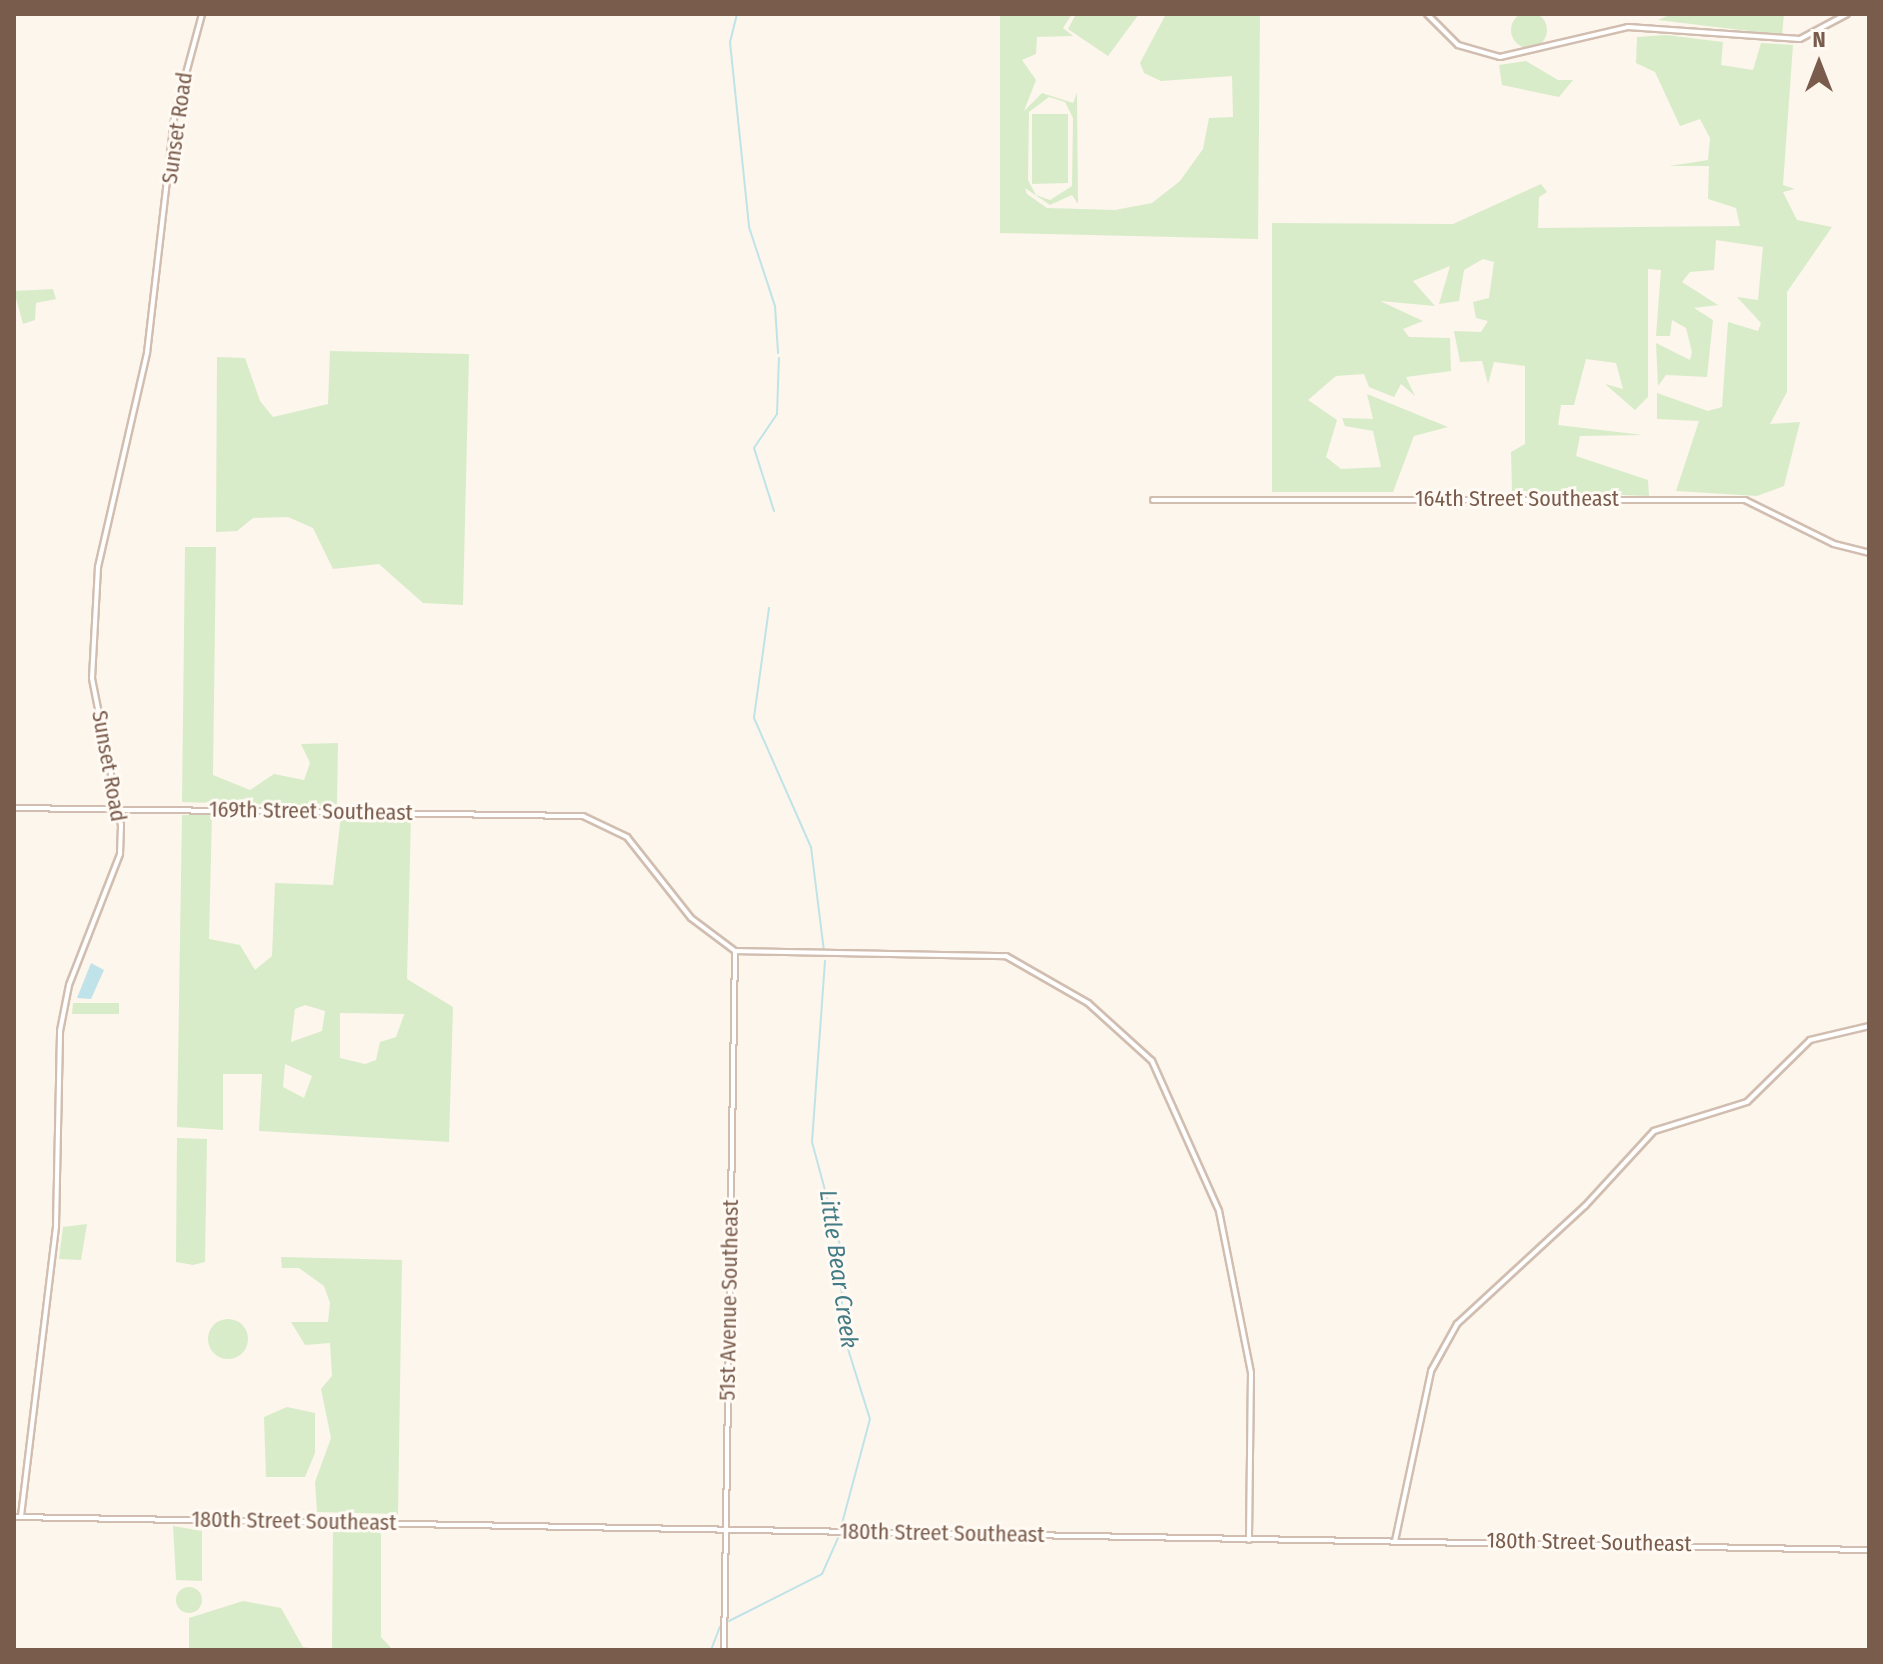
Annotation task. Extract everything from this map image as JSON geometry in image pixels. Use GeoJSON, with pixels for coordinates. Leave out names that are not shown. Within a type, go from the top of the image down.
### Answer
{"type":"FeatureCollection","features":[{"type":"Feature","properties":{"kind":"street","name":"Sunset Road"},"geometry":{"type":"LineString","coordinates":[[22,1517],[56,1225],[60,1031],[69,985],[115,872],[118,809],[92,678],[98,567],[147,353],[174,118],[202,14]]}},
{"type":"Feature","properties":{"kind":"street"},"geometry":{"type":"LineString","coordinates":[[1427,14],[1458,45],[1500,57],[1628,27],[1800,39],[1847,14]]}},
{"type":"Feature","properties":{"kind":"street","name":"164th Street Southeast"},"geometry":{"type":"LineString","coordinates":[[1153,500],[1745,500],[1834,544],[1869,553]]}},
{"type":"Feature","properties":{"kind":"street","name":"169th Street Southeast"},"geometry":{"type":"LineString","coordinates":[[14,808],[570,814],[607,823],[639,849],[691,918],[735,951]]}},
{"type":"Feature","properties":{"kind":"street"},"geometry":{"type":"LineString","coordinates":[[735,951],[1006,956],[1099,1009],[1142,1047],[1186,1124],[1219,1211],[1251,1404],[1249,1540]]}},
{"type":"Feature","properties":{"kind":"street","name":"51st Avenue Southeast"},"geometry":{"type":"LineString","coordinates":[[724,1650],[735,951]]}},
{"type":"Feature","properties":{"kind":"street"},"geometry":{"type":"LineString","coordinates":[[1395,1541],[1431,1371],[1458,1322],[1585,1206],[1646,1137],[1747,1102],[1810,1040],[1869,1026]]}},
{"type":"Feature","properties":{"kind":"street","name":"180th Street Southeast"},"geometry":{"type":"LineString","coordinates":[[14,1517],[1869,1550]]}},
{"type":"Feature","properties":{"kind":"green space"},"geometry":{"type":"Polygon","coordinates":[[[1529,12],[1542,17],[1547,30],[1542,43],[1529,48],[1516,43],[1511,30],[1516,17],[1529,12]]]}},
{"type":"Feature","properties":{"kind":"green space"},"geometry":{"type":"Polygon","coordinates":[[[1000,14],[1072,14],[1063,28],[1073,36],[1037,37],[1036,54],[1022,60],[1036,80],[1024,111],[1042,93],[1073,103],[1077,93],[1078,204],[1072,195],[1050,205],[1025,188],[1027,194],[1047,208],[1115,210],[1152,203],[1180,181],[1203,149],[1209,118],[1233,117],[1232,76],[1161,81],[1144,73],[1140,63],[1166,14],[1260,14],[1258,239],[1000,233],[1000,14]],[[1049,97],[1029,112],[1028,180],[1036,195],[1050,200],[1072,186],[1073,118],[1065,102],[1049,97]]]}},
{"type":"Feature","properties":{"kind":"green space"},"geometry":{"type":"Polygon","coordinates":[[[1076,14],[1139,14],[1108,56],[1068,29],[1076,14]]]}},
{"type":"Feature","properties":{"kind":"green space"},"geometry":{"type":"Polygon","coordinates":[[[1672,14],[1784,14],[1782,35],[1658,20],[1672,14]]]}},
{"type":"Feature","properties":{"kind":"green space"},"geometry":{"type":"Polygon","coordinates":[[[1666,35],[1723,42],[1721,65],[1753,70],[1761,43],[1793,45],[1783,185],[1795,189],[1783,192],[1797,220],[1832,227],[1787,292],[1787,392],[1770,424],[1800,422],[1784,486],[1757,496],[1676,491],[1699,421],[1657,419],[1657,393],[1708,411],[1722,407],[1728,322],[1758,331],[1761,323],[1737,297],[1758,300],[1763,247],[1716,240],[1714,270],[1690,272],[1682,282],[1718,305],[1694,308],[1713,320],[1707,377],[1666,375],[1658,386],[1656,343],[1690,360],[1692,352],[1686,328],[1672,320],[1670,336],[1656,336],[1661,270],[1648,269],[1648,397],[1635,410],[1605,384],[1623,389],[1616,363],[1586,359],[1574,405],[1561,405],[1558,425],[1643,435],[1580,436],[1576,456],[1648,480],[1649,496],[1512,491],[1511,452],[1525,444],[1525,366],[1494,362],[1488,384],[1482,361],[1460,362],[1454,331],[1481,332],[1488,321],[1476,318],[1473,302],[1489,298],[1494,262],[1483,259],[1464,270],[1459,301],[1439,304],[1450,266],[1413,281],[1435,306],[1380,301],[1423,321],[1403,329],[1409,337],[1450,338],[1451,371],[1406,377],[1415,396],[1401,384],[1394,397],[1369,387],[1364,374],[1336,376],[1308,400],[1337,420],[1326,457],[1341,469],[1381,467],[1373,431],[1345,426],[1342,418],[1373,419],[1367,394],[1448,427],[1414,436],[1393,492],[1272,492],[1272,223],[1453,224],[1541,184],[1547,192],[1539,197],[1538,228],[1740,226],[1736,208],[1708,199],[1709,166],[1669,166],[1708,160],[1710,138],[1700,119],[1680,126],[1655,72],[1636,63],[1637,37],[1666,35]]]}},
{"type":"Feature","properties":{"kind":"green space"},"geometry":{"type":"Polygon","coordinates":[[[1526,61],[1558,80],[1573,80],[1559,97],[1502,85],[1499,65],[1526,61]]]}},
{"type":"Feature","properties":{"kind":"green space"},"geometry":{"type":"Polygon","coordinates":[[[1032,114],[1068,114],[1068,183],[1032,184],[1032,114]]]}},
{"type":"Feature","properties":{"kind":"green space"},"geometry":{"type":"Polygon","coordinates":[[[53,289],[56,299],[36,303],[35,320],[23,324],[14,291],[53,289]]]}},
{"type":"Feature","properties":{"kind":"green space"},"geometry":{"type":"Polygon","coordinates":[[[330,351],[469,354],[463,605],[423,603],[379,564],[333,569],[313,528],[288,517],[253,518],[237,531],[216,532],[217,357],[245,358],[260,401],[273,417],[328,404],[330,351]]]}},
{"type":"Feature","properties":{"kind":"green space"},"geometry":{"type":"Polygon","coordinates":[[[185,547],[216,547],[213,775],[250,790],[274,774],[304,780],[310,763],[301,744],[338,743],[337,806],[182,802],[185,547]]]}},
{"type":"Feature","properties":{"kind":"green space"},"geometry":{"type":"Polygon","coordinates":[[[182,815],[212,815],[209,939],[240,945],[255,970],[272,956],[275,883],[333,885],[341,815],[411,817],[407,979],[453,1007],[449,1142],[259,1131],[262,1074],[223,1074],[223,1130],[177,1127],[182,815]],[[305,1005],[295,1009],[291,1042],[322,1031],[325,1011],[305,1005]],[[340,1013],[340,1058],[365,1064],[376,1060],[380,1042],[396,1037],[404,1014],[340,1013]],[[285,1064],[283,1087],[304,1098],[312,1076],[285,1064]]]}},
{"type":"Feature","properties":{"kind":"green space"},"geometry":{"type":"Polygon","coordinates":[[[73,1003],[119,1003],[119,1014],[72,1014],[73,1003]]]}},
{"type":"Feature","properties":{"kind":"green space"},"geometry":{"type":"Polygon","coordinates":[[[177,1138],[207,1139],[205,1262],[193,1265],[176,1262],[177,1138]]]}},
{"type":"Feature","properties":{"kind":"green space"},"geometry":{"type":"Polygon","coordinates":[[[87,1224],[81,1260],[59,1259],[63,1227],[87,1224]]]}},
{"type":"Feature","properties":{"kind":"green space"},"geometry":{"type":"Polygon","coordinates":[[[281,1257],[402,1260],[398,1514],[317,1512],[315,1482],[331,1438],[321,1389],[332,1376],[330,1343],[305,1345],[291,1322],[328,1322],[330,1303],[324,1286],[299,1268],[282,1268],[281,1257]]]}},
{"type":"Feature","properties":{"kind":"green space"},"geometry":{"type":"Polygon","coordinates":[[[228,1319],[242,1325],[248,1339],[242,1353],[228,1359],[214,1353],[208,1339],[214,1325],[228,1319]]]}},
{"type":"Feature","properties":{"kind":"green space"},"geometry":{"type":"Polygon","coordinates":[[[287,1407],[315,1413],[315,1453],[305,1477],[266,1477],[264,1417],[287,1407]]]}},
{"type":"Feature","properties":{"kind":"green space"},"geometry":{"type":"Polygon","coordinates":[[[173,1526],[202,1531],[202,1581],[176,1580],[173,1526]]]}},
{"type":"Feature","properties":{"kind":"green space"},"geometry":{"type":"Polygon","coordinates":[[[333,1526],[381,1528],[381,1637],[393,1650],[332,1650],[333,1526]]]}},
{"type":"Feature","properties":{"kind":"green space"},"geometry":{"type":"Polygon","coordinates":[[[189,1587],[198,1591],[202,1600],[198,1609],[189,1613],[180,1609],[176,1600],[180,1591],[189,1587]]]}},
{"type":"Feature","properties":{"kind":"green space"},"geometry":{"type":"Polygon","coordinates":[[[243,1601],[281,1608],[303,1647],[322,1650],[189,1650],[189,1618],[243,1601]]]}},
{"type":"Feature","properties":{"kind":"water"},"geometry":{"type":"Polygon","coordinates":[[[91,963],[104,970],[91,999],[77,998],[91,963]]]}},
{"type":"Feature","properties":{"kind":"waterway"},"geometry":{"type":"LineString","coordinates":[[737,14],[730,42],[749,227],[775,306],[778,353]]}},
{"type":"Feature","properties":{"kind":"waterway"},"geometry":{"type":"LineString","coordinates":[[774,511],[754,448],[777,414],[779,358]]}},
{"type":"Feature","properties":{"kind":"waterway","name":"Little Bear Creek"},"geometry":{"type":"LineString","coordinates":[[769,608],[754,718],[811,847],[824,951]]}},
{"type":"Feature","properties":{"kind":"waterway","name":"Little Bear Creek"},"geometry":{"type":"LineString","coordinates":[[825,961],[812,1142],[840,1246],[843,1333],[870,1419],[841,1527]]}},
{"type":"Feature","properties":{"kind":"waterway","name":"Little Bear Creek"},"geometry":{"type":"LineString","coordinates":[[729,1621],[822,1574],[838,1538]]}},
{"type":"Feature","properties":{"kind":"waterway","name":"Little Bear Creek"},"geometry":{"type":"LineString","coordinates":[[711,1650],[720,1627]]}}]}
